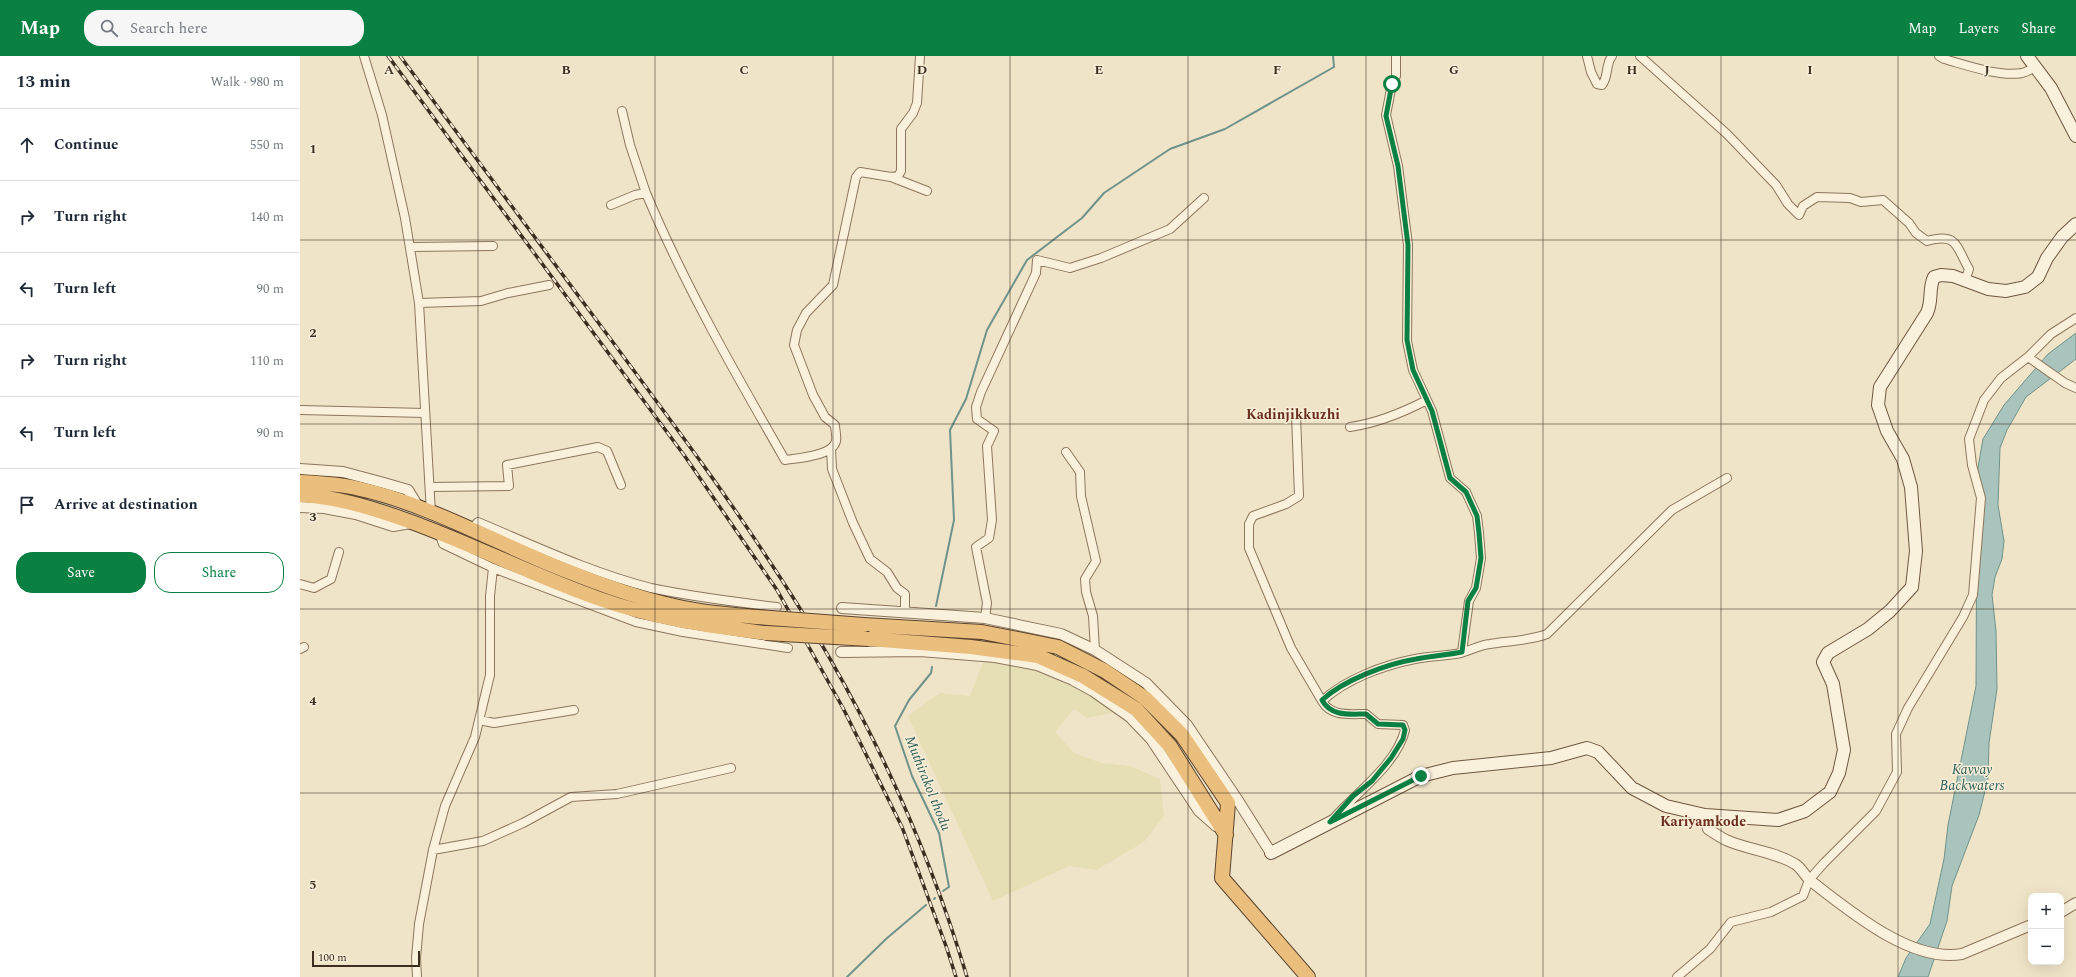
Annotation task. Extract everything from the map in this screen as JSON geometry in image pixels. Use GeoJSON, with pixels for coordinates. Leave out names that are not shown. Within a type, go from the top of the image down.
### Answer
{"type":"FeatureCollection","features":[{"type":"Feature","properties":{"kind":"highway"},"geometry":{"type":"LineString","coordinates":[[300,482],[325,483],[361,489],[425,510],[552,565],[647,599],[699,611],[864,625],[982,632],[1058,647],[1105,671],[1145,698],[1182,735],[1228,803],[1226,835],[1222,856],[1222,878],[1308,977]]}},
{"type":"Feature","properties":{"kind":"highway"},"geometry":{"type":"LineString","coordinates":[[300,495],[320,496],[359,504],[439,532],[597,598],[639,611],[701,626],[766,634],[971,647],[1038,656],[1083,676],[1136,709],[1170,746],[1226,835]]}},
{"type":"Feature","properties":{"kind":"highway"},"geometry":{"type":"LineString","coordinates":[[439,532],[470,529]]}},
{"type":"Feature","properties":{"kind":"main road"},"geometry":{"type":"LineString","coordinates":[[2027,56],[2051,88],[2076,136]]}},
{"type":"Feature","properties":{"kind":"main road"},"geometry":{"type":"LineString","coordinates":[[1271,853],[1421,776],[1453,768],[1550,758],[1587,748],[1598,752],[1632,788],[1666,806],[1705,814],[1778,820],[1805,811],[1830,792],[1839,773],[1844,750],[1833,684],[1823,662],[1828,653],[1868,629],[1890,611],[1912,587],[1916,551],[1910,487],[1903,459],[1887,431],[1878,405],[1880,387],[1926,313],[1931,302],[1930,285],[1934,277],[1941,275],[1953,276],[1988,289],[2006,291],[2025,287],[2038,277],[2047,258],[2062,237],[2076,224]]}},
{"type":"Feature","properties":{"kind":"street"},"geometry":{"type":"LineString","coordinates":[[364,56],[382,115],[411,247],[420,303],[430,487],[425,510]]}},
{"type":"Feature","properties":{"kind":"street"},"geometry":{"type":"LineString","coordinates":[[891,177],[898,176],[901,171],[901,129],[913,113],[917,103],[920,56]]}},
{"type":"Feature","properties":{"kind":"street"},"geometry":{"type":"LineString","coordinates":[[1396,56],[1396,76],[1392,84],[1386,116],[1398,166],[1408,245],[1407,340],[1413,370],[1432,411],[1450,478],[1466,492],[1477,516],[1481,558],[1476,588],[1468,601],[1462,652]]}},
{"type":"Feature","properties":{"kind":"street"},"geometry":{"type":"LineString","coordinates":[[1587,56],[1591,72],[1597,84],[1602,85],[1606,80],[1606,70],[1612,56]]}},
{"type":"Feature","properties":{"kind":"street"},"geometry":{"type":"LineString","coordinates":[[1640,56],[1727,134],[1776,185],[1788,204],[1798,215],[1803,206],[1817,197],[1850,198],[1861,202],[1883,200],[1909,223],[1916,233],[1927,241],[1940,237],[1952,239],[1959,247],[1969,269],[1965,281]]}},
{"type":"Feature","properties":{"kind":"street"},"geometry":{"type":"LineString","coordinates":[[1938,56],[1984,70],[2021,73],[2036,67]]}},
{"type":"Feature","properties":{"kind":"street"},"geometry":{"type":"LineString","coordinates":[[622,111],[630,146],[646,193],[665,240],[730,366],[785,460],[829,453]]}},
{"type":"Feature","properties":{"kind":"street"},"geometry":{"type":"LineString","coordinates":[[905,612],[905,594],[897,588],[887,572],[870,559],[853,523],[832,469],[829,453],[836,441],[835,425],[826,417],[813,396],[794,345],[806,313],[833,285],[856,177],[860,172],[891,177],[927,191]]}},
{"type":"Feature","properties":{"kind":"street"},"geometry":{"type":"LineString","coordinates":[[611,205],[635,195],[646,193]]}},
{"type":"Feature","properties":{"kind":"street"},"geometry":{"type":"LineString","coordinates":[[985,618],[987,603],[976,547],[989,538],[992,520],[987,446],[994,431],[977,419],[976,408],[981,392],[1036,273],[1037,260],[1070,268],[1101,258],[1170,229],[1204,198]]}},
{"type":"Feature","properties":{"kind":"street"},"geometry":{"type":"LineString","coordinates":[[411,247],[493,246]]}},
{"type":"Feature","properties":{"kind":"street"},"geometry":{"type":"LineString","coordinates":[[420,303],[481,301],[508,293],[550,285]]}},
{"type":"Feature","properties":{"kind":"street"},"geometry":{"type":"LineString","coordinates":[[1677,977],[1710,949],[1731,922],[1771,912],[1803,896],[1809,880],[1876,811],[1897,772],[1896,734],[1908,708],[1963,617],[1973,595],[1981,498],[1972,465],[1969,439],[1984,400],[2001,378],[2028,357],[2051,334],[2076,318]]}},
{"type":"Feature","properties":{"kind":"street"},"geometry":{"type":"LineString","coordinates":[[2028,357],[2065,383],[2076,388]]}},
{"type":"Feature","properties":{"kind":"street"},"geometry":{"type":"LineString","coordinates":[[1350,427],[1378,422],[1406,411],[1427,400]]}},
{"type":"Feature","properties":{"kind":"street"},"geometry":{"type":"LineString","coordinates":[[300,410],[369,410],[425,413]]}},
{"type":"Feature","properties":{"kind":"street"},"geometry":{"type":"LineString","coordinates":[[1296,414],[1299,496],[1286,504],[1265,510],[1253,516],[1249,524],[1249,548],[1291,648],[1328,709],[1342,715],[1366,714],[1378,724],[1403,725],[1405,730],[1403,739],[1391,758],[1372,781],[1353,796],[1330,822]]}},
{"type":"Feature","properties":{"kind":"street"},"geometry":{"type":"LineString","coordinates":[[430,487],[509,486],[507,465],[598,447],[607,450],[621,485]]}},
{"type":"Feature","properties":{"kind":"street"},"geometry":{"type":"LineString","coordinates":[[1066,452],[1080,472],[1081,496],[1096,561],[1085,579],[1086,592],[1093,616],[1095,650]]}},
{"type":"Feature","properties":{"kind":"street"},"geometry":{"type":"LineString","coordinates":[[300,469],[343,472],[408,490],[425,510]]}},
{"type":"Feature","properties":{"kind":"street"},"geometry":{"type":"LineString","coordinates":[[1322,700],[1331,692],[1348,682],[1379,670],[1415,659],[1462,652],[1488,644],[1532,639],[1547,634],[1672,510],[1728,478]]}},
{"type":"Feature","properties":{"kind":"street"},"geometry":{"type":"LineString","coordinates":[[300,507],[324,508],[356,514],[393,526],[413,523]]}},
{"type":"Feature","properties":{"kind":"street"},"geometry":{"type":"LineString","coordinates":[[470,529],[478,522],[551,553],[650,587],[702,599],[777,607]]}},
{"type":"Feature","properties":{"kind":"street"},"geometry":{"type":"LineString","coordinates":[[439,532],[443,544],[493,568],[636,622],[683,632],[788,648]]}},
{"type":"Feature","properties":{"kind":"street"},"geometry":{"type":"LineString","coordinates":[[300,584],[314,588],[331,578],[339,552]]}},
{"type":"Feature","properties":{"kind":"street"},"geometry":{"type":"LineString","coordinates":[[417,977],[416,958],[419,924],[433,850],[445,806],[475,736],[490,675],[490,596],[493,568]]}},
{"type":"Feature","properties":{"kind":"street"},"geometry":{"type":"LineString","coordinates":[[842,608],[985,618],[1061,634],[1095,650],[1146,682],[1187,725],[1237,799],[1271,853]]}},
{"type":"Feature","properties":{"kind":"street"},"geometry":{"type":"LineString","coordinates":[[841,652],[920,651],[995,657],[1037,665],[1073,680],[1093,691],[1130,717],[1151,739],[1199,810],[1226,835]]}},
{"type":"Feature","properties":{"kind":"street"},"geometry":{"type":"LineString","coordinates":[[479,720],[494,723],[574,710]]}},
{"type":"Feature","properties":{"kind":"street"},"geometry":{"type":"LineString","coordinates":[[433,850],[483,841],[523,823],[571,797],[617,794],[731,768]]}},
{"type":"Feature","properties":{"kind":"street"},"geometry":{"type":"LineString","coordinates":[[1705,814],[1708,829],[1726,840],[1760,850],[1797,864],[1809,880],[1888,936],[1911,946],[1940,955],[1962,954],[2028,926]]}},
{"type":"Feature","properties":{"kind":"street"},"geometry":{"type":"LineString","coordinates":[[2064,910],[2076,903]]}},
{"type":"Feature","properties":{"kind":"shaded area"},"geometry":{"type":"Polygon","coordinates":[[[989,647],[1040,650],[1092,660],[1117,671],[1134,709],[1087,718],[1074,709],[1055,732],[1074,753],[1101,763],[1130,766],[1160,779],[1164,816],[1144,842],[1096,870],[1069,866],[993,901],[908,716],[940,693],[970,696],[989,647]]]}},
{"type":"Feature","properties":{"kind":"water","name":"Kavvay Backwaters"},"geometry":{"type":"Polygon","coordinates":[[[2076,333],[2076,359],[2026,397],[2007,430],[2000,448],[1998,505],[2004,541],[2002,559],[1995,577],[1992,595],[1996,631],[1997,689],[1989,743],[1988,779],[1979,815],[1952,886],[1947,921],[1928,977],[1898,977],[1906,958],[1930,924],[1944,859],[1948,825],[1976,686],[1977,473],[1983,439],[2004,405],[2048,354],[2076,333]]]}},
{"type":"Feature","properties":{"kind":"waterway"},"geometry":{"type":"LineString","coordinates":[[936,606],[954,520],[950,430],[966,399],[987,330],[1027,260],[1082,218],[1104,193],[1170,149],[1225,129],[1334,67],[1333,56]]}},
{"type":"Feature","properties":{"kind":"waterway","name":"Muthirakol thodu"},"geometry":{"type":"LineString","coordinates":[[932,667],[931,673],[909,700],[895,726],[912,776],[939,833],[949,887],[943,891]]}},
{"type":"Feature","properties":{"kind":"waterway"},"geometry":{"type":"LineString","coordinates":[[847,977],[886,939],[926,905]]}},
{"type":"Feature","properties":{"kind":"railway"},"geometry":{"type":"LineString","coordinates":[[388,56],[684,455],[777,590],[843,708],[902,827],[956,977]]}},
{"type":"Feature","properties":{"kind":"railway"},"geometry":{"type":"LineString","coordinates":[[400,56],[692,449],[749,531],[799,608],[829,658],[883,761],[929,868],[967,977]]}},
{"type":"Feature","properties":{"kind":"district","name":"Kadinjikkuzhi"},"geometry":{"type":"Point","coordinates":[1293,414]}},
{"type":"Feature","properties":{"kind":"district","name":"Kariyamkode"},"geometry":{"type":"Point","coordinates":[1703,821]}},
{"type":"Feature","properties":{"kind":"route"},"geometry":{"type":"LineString","coordinates":[[1392,84],[1386,116],[1398,166],[1408,245],[1407,340],[1413,370],[1432,411],[1439,442],[1450,478],[1466,492],[1477,516],[1481,558],[1476,588],[1468,601],[1462,652],[1415,659],[1379,670],[1348,682],[1331,692],[1322,700],[1328,709],[1342,715],[1366,714],[1370,719],[1378,724],[1403,725],[1405,730],[1403,739],[1391,758],[1372,781],[1353,796],[1330,822],[1365,806],[1421,776]]}}]}
